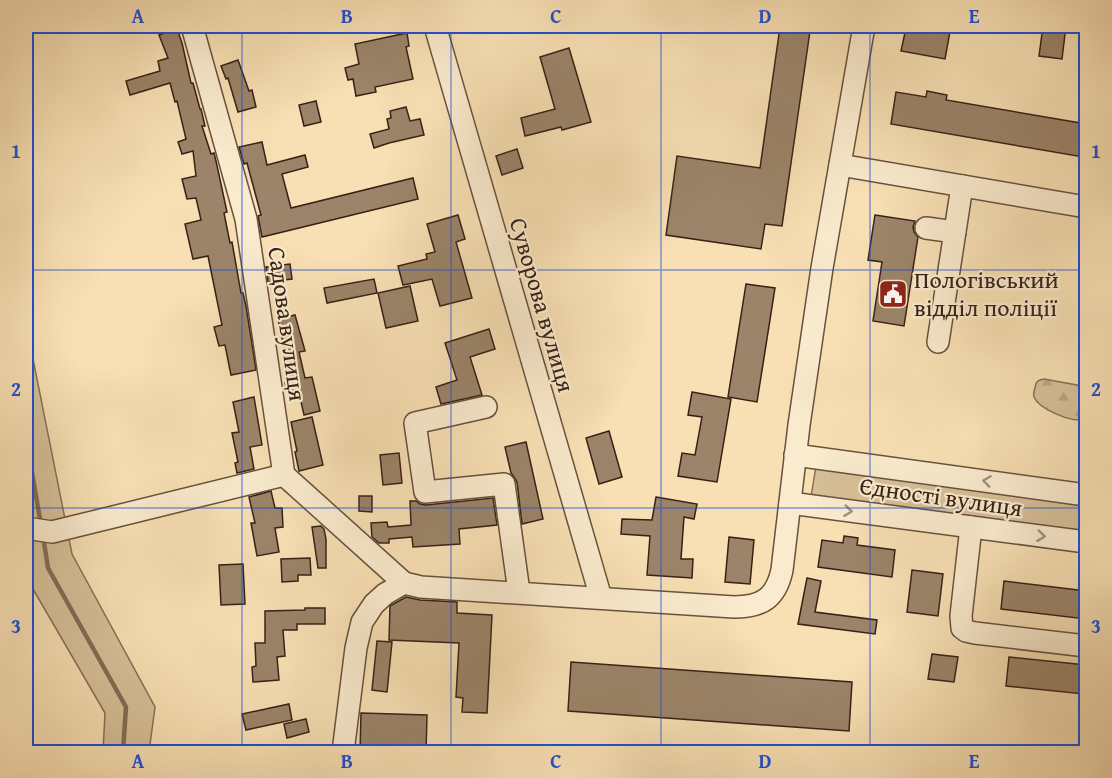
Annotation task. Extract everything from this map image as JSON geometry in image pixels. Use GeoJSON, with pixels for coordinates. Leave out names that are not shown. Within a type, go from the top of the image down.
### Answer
{"type":"FeatureCollection","features":[{"type":"Feature","properties":{"kind":"street","name":"Садова вулиця"},"geometry":{"type":"LineString","coordinates":[[192,26],[246,219],[284,475]]}},
{"type":"Feature","properties":{"kind":"street","name":"Суворова вулиця"},"geometry":{"type":"LineString","coordinates":[[435,26],[601,598]]}},
{"type":"Feature","properties":{"kind":"street"},"geometry":{"type":"LineString","coordinates":[[26,528],[52,532],[284,475],[404,583],[421,587],[734,607],[760,603],[774,592],[780,578],[795,455],[821,279],[864,26]]}},
{"type":"Feature","properties":{"kind":"street"},"geometry":{"type":"LineString","coordinates":[[840,165],[1086,207]]}},
{"type":"Feature","properties":{"kind":"street"},"geometry":{"type":"LineString","coordinates":[[938,342],[962,186]]}},
{"type":"Feature","properties":{"kind":"street"},"geometry":{"type":"LineString","coordinates":[[926,228],[955,232]]}},
{"type":"Feature","properties":{"kind":"street"},"geometry":{"type":"LineString","coordinates":[[486,407],[415,423],[425,492],[504,484],[519,592]]}},
{"type":"Feature","properties":{"kind":"street","name":"Єдності вулиця"},"geometry":{"type":"LineString","coordinates":[[795,455],[1086,495]]}},
{"type":"Feature","properties":{"kind":"street","name":"Єдності вулиця"},"geometry":{"type":"LineString","coordinates":[[790,503],[1086,542]]}},
{"type":"Feature","properties":{"kind":"street"},"geometry":{"type":"LineString","coordinates":[[971,527],[961,615],[962,628],[975,633],[1086,646]]}},
{"type":"Feature","properties":{"kind":"street"},"geometry":{"type":"LineString","coordinates":[[343,753],[356,648],[362,622],[374,604],[385,594],[404,583]]}},
{"type":"Feature","properties":{"kind":"green space"},"geometry":{"type":"Polygon","coordinates":[[[26,324],[72,554],[155,707],[149,752],[103,752],[105,713],[26,577],[26,324]]]}},
{"type":"Feature","properties":{"kind":"green space"},"geometry":{"type":"Polygon","coordinates":[[[1039,380],[1077,385],[1086,390],[1086,410],[1081,420],[1069,419],[1055,413],[1037,401],[1034,397],[1036,384],[1039,380]]]}},
{"type":"Feature","properties":{"kind":"green space"},"geometry":{"type":"Polygon","coordinates":[[[816,466],[1086,503],[1086,534],[811,497],[816,466]]]}},
{"type":"Feature","properties":{"kind":"building"},"geometry":{"type":"Polygon","coordinates":[[[916,26],[951,26],[945,59],[901,51],[906,28],[915,30],[916,26]]]}},
{"type":"Feature","properties":{"kind":"building"},"geometry":{"type":"Polygon","coordinates":[[[1043,26],[1066,26],[1062,59],[1039,56],[1043,26]]]}},
{"type":"Feature","properties":{"kind":"building"},"geometry":{"type":"Polygon","coordinates":[[[780,27],[810,31],[782,226],[765,224],[761,249],[666,235],[677,156],[760,168],[780,27]]]}},
{"type":"Feature","properties":{"kind":"building"},"geometry":{"type":"Polygon","coordinates":[[[177,29],[191,83],[193,83],[201,109],[205,126],[202,126],[211,154],[214,153],[216,161],[227,212],[224,213],[230,243],[232,242],[241,293],[243,293],[246,306],[256,370],[231,375],[225,345],[219,346],[214,327],[222,325],[208,256],[193,259],[185,224],[201,220],[196,198],[187,199],[182,179],[196,176],[193,151],[182,154],[178,142],[186,139],[177,101],[175,102],[170,83],[130,95],[126,81],[160,71],[158,61],[168,58],[159,35],[177,29]]]}},
{"type":"Feature","properties":{"kind":"building"},"geometry":{"type":"Polygon","coordinates":[[[407,33],[409,46],[406,47],[413,79],[375,87],[376,92],[356,96],[353,79],[348,80],[345,68],[359,64],[355,44],[407,33]]]}},
{"type":"Feature","properties":{"kind":"building"},"geometry":{"type":"Polygon","coordinates":[[[569,48],[591,122],[562,130],[561,127],[525,136],[521,118],[555,109],[540,57],[569,48]]]}},
{"type":"Feature","properties":{"kind":"building"},"geometry":{"type":"Polygon","coordinates":[[[238,60],[249,91],[252,90],[256,107],[238,112],[228,78],[226,79],[221,66],[238,60]]]}},
{"type":"Feature","properties":{"kind":"building"},"geometry":{"type":"Polygon","coordinates":[[[927,91],[947,95],[946,100],[1086,124],[1083,157],[891,124],[896,92],[926,97],[927,91]]]}},
{"type":"Feature","properties":{"kind":"building"},"geometry":{"type":"Polygon","coordinates":[[[316,101],[321,122],[304,126],[299,105],[316,101]]]}},
{"type":"Feature","properties":{"kind":"building"},"geometry":{"type":"Polygon","coordinates":[[[406,107],[410,121],[420,119],[424,135],[374,148],[370,134],[389,129],[387,119],[391,118],[390,111],[406,107]]]}},
{"type":"Feature","properties":{"kind":"building"},"geometry":{"type":"Polygon","coordinates":[[[262,142],[267,165],[305,155],[308,167],[282,174],[291,208],[413,178],[418,199],[262,237],[258,216],[261,215],[247,163],[244,164],[239,147],[262,142]]]}},
{"type":"Feature","properties":{"kind":"building"},"geometry":{"type":"Polygon","coordinates":[[[517,149],[523,168],[502,175],[496,156],[517,149]]]}},
{"type":"Feature","properties":{"kind":"building"},"geometry":{"type":"Polygon","coordinates":[[[458,215],[465,239],[456,242],[472,298],[440,306],[432,279],[403,285],[398,266],[427,259],[426,254],[435,252],[427,224],[458,215]]]}},
{"type":"Feature","properties":{"kind":"building"},"geometry":{"type":"Polygon","coordinates":[[[875,215],[915,221],[913,227],[918,237],[904,326],[873,321],[882,262],[868,260],[875,215]]]}},
{"type":"Feature","properties":{"kind":"building"},"geometry":{"type":"Polygon","coordinates":[[[290,264],[292,279],[268,282],[266,267],[290,264]]]}},
{"type":"Feature","properties":{"kind":"building"},"geometry":{"type":"Polygon","coordinates":[[[374,279],[377,293],[327,303],[324,288],[374,279]]]}},
{"type":"Feature","properties":{"kind":"building"},"geometry":{"type":"Polygon","coordinates":[[[746,284],[775,288],[757,402],[728,397],[746,284]]]}},
{"type":"Feature","properties":{"kind":"building"},"geometry":{"type":"Polygon","coordinates":[[[410,286],[418,321],[386,328],[378,293],[410,286]]]}},
{"type":"Feature","properties":{"kind":"building"},"geometry":{"type":"Polygon","coordinates":[[[295,315],[305,351],[299,352],[305,378],[312,377],[320,411],[304,415],[300,397],[289,399],[285,383],[291,381],[278,319],[295,315]]]}},
{"type":"Feature","properties":{"kind":"building"},"geometry":{"type":"Polygon","coordinates":[[[489,329],[495,349],[470,357],[482,395],[441,404],[436,387],[457,380],[445,343],[489,329]]]}},
{"type":"Feature","properties":{"kind":"building"},"geometry":{"type":"Polygon","coordinates":[[[692,392],[731,399],[717,482],[678,476],[682,453],[695,455],[702,417],[688,415],[692,392]]]}},
{"type":"Feature","properties":{"kind":"building"},"geometry":{"type":"Polygon","coordinates":[[[254,397],[262,445],[250,447],[254,469],[237,473],[235,463],[238,462],[232,433],[239,432],[233,402],[254,397]]]}},
{"type":"Feature","properties":{"kind":"building"},"geometry":{"type":"Polygon","coordinates":[[[312,417],[323,465],[299,471],[291,422],[312,417]]]}},
{"type":"Feature","properties":{"kind":"building"},"geometry":{"type":"Polygon","coordinates":[[[609,431],[622,477],[599,484],[586,438],[609,431]]]}},
{"type":"Feature","properties":{"kind":"building"},"geometry":{"type":"Polygon","coordinates":[[[526,442],[543,519],[522,524],[517,482],[511,473],[505,447],[526,442]]]}},
{"type":"Feature","properties":{"kind":"building"},"geometry":{"type":"Polygon","coordinates":[[[399,453],[402,483],[383,485],[380,455],[399,453]]]}},
{"type":"Feature","properties":{"kind":"building"},"geometry":{"type":"Polygon","coordinates":[[[271,491],[275,508],[282,508],[283,527],[275,528],[279,552],[257,556],[251,523],[255,523],[249,497],[271,491]]]}},
{"type":"Feature","properties":{"kind":"building"},"geometry":{"type":"Polygon","coordinates":[[[359,496],[372,496],[372,512],[359,511],[359,496]]]}},
{"type":"Feature","properties":{"kind":"building"},"geometry":{"type":"Polygon","coordinates":[[[656,497],[697,504],[694,519],[684,517],[681,559],[693,559],[692,578],[647,575],[650,536],[621,534],[622,519],[652,520],[656,497]]]}},
{"type":"Feature","properties":{"kind":"building"},"geometry":{"type":"Polygon","coordinates":[[[493,498],[497,525],[459,529],[460,544],[413,547],[412,537],[389,539],[389,543],[379,543],[372,537],[371,523],[387,522],[388,527],[411,525],[410,501],[426,505],[493,498]]]}},
{"type":"Feature","properties":{"kind":"building"},"geometry":{"type":"Polygon","coordinates":[[[321,526],[326,539],[326,568],[318,568],[312,527],[321,526]]]}},
{"type":"Feature","properties":{"kind":"building"},"geometry":{"type":"Polygon","coordinates":[[[844,536],[858,538],[857,545],[895,550],[892,577],[818,567],[822,540],[843,543],[844,536]]]}},
{"type":"Feature","properties":{"kind":"building"},"geometry":{"type":"Polygon","coordinates":[[[729,537],[754,540],[750,584],[725,582],[729,537]]]}},
{"type":"Feature","properties":{"kind":"building"},"geometry":{"type":"Polygon","coordinates":[[[310,558],[311,575],[298,575],[298,581],[282,582],[281,559],[310,558]]]}},
{"type":"Feature","properties":{"kind":"building"},"geometry":{"type":"Polygon","coordinates":[[[243,564],[245,604],[221,605],[219,565],[243,564]]]}},
{"type":"Feature","properties":{"kind":"building"},"geometry":{"type":"Polygon","coordinates":[[[912,570],[943,574],[938,616],[907,612],[912,570]]]}},
{"type":"Feature","properties":{"kind":"building"},"geometry":{"type":"Polygon","coordinates":[[[807,578],[821,581],[815,612],[877,620],[875,634],[798,624],[807,578]]]}},
{"type":"Feature","properties":{"kind":"building"},"geometry":{"type":"Polygon","coordinates":[[[1004,581],[1086,591],[1086,619],[1001,609],[1004,581]]]}},
{"type":"Feature","properties":{"kind":"building"},"geometry":{"type":"Polygon","coordinates":[[[406,597],[457,602],[457,613],[492,615],[487,713],[462,712],[463,698],[456,697],[459,643],[389,640],[390,606],[406,597]]]}},
{"type":"Feature","properties":{"kind":"building"},"geometry":{"type":"Polygon","coordinates":[[[305,608],[325,608],[325,624],[297,624],[297,630],[283,630],[285,656],[277,657],[279,680],[253,682],[252,667],[256,666],[255,643],[265,643],[265,611],[305,610],[305,608]]]}},
{"type":"Feature","properties":{"kind":"building"},"geometry":{"type":"Polygon","coordinates":[[[377,641],[392,642],[387,692],[372,690],[377,641]]]}},
{"type":"Feature","properties":{"kind":"building"},"geometry":{"type":"Polygon","coordinates":[[[932,654],[958,657],[954,682],[928,679],[932,654]]]}},
{"type":"Feature","properties":{"kind":"building"},"geometry":{"type":"Polygon","coordinates":[[[1009,657],[1086,665],[1084,694],[1006,686],[1009,657]]]}},
{"type":"Feature","properties":{"kind":"building"},"geometry":{"type":"Polygon","coordinates":[[[571,662],[852,682],[849,731],[568,711],[571,662]]]}},
{"type":"Feature","properties":{"kind":"building"},"geometry":{"type":"Polygon","coordinates":[[[289,704],[292,720],[246,730],[242,714],[289,704]]]}},
{"type":"Feature","properties":{"kind":"building"},"geometry":{"type":"Polygon","coordinates":[[[361,713],[427,715],[426,753],[360,753],[361,713]]]}},
{"type":"Feature","properties":{"kind":"building"},"geometry":{"type":"Polygon","coordinates":[[[306,719],[309,732],[287,738],[284,724],[306,719]]]}},
{"type":"Feature","properties":{"kind":"waterway"},"geometry":{"type":"LineString","coordinates":[[26,438],[41,525]]}},
{"type":"Feature","properties":{"kind":"waterway"},"geometry":{"type":"LineString","coordinates":[[43,536],[48,568],[126,707],[123,752]]}},
{"type":"Feature","properties":{"kind":"place","name":"Пологівський відділ поліції"},"geometry":{"type":"Point","coordinates":[893,294]}}]}
